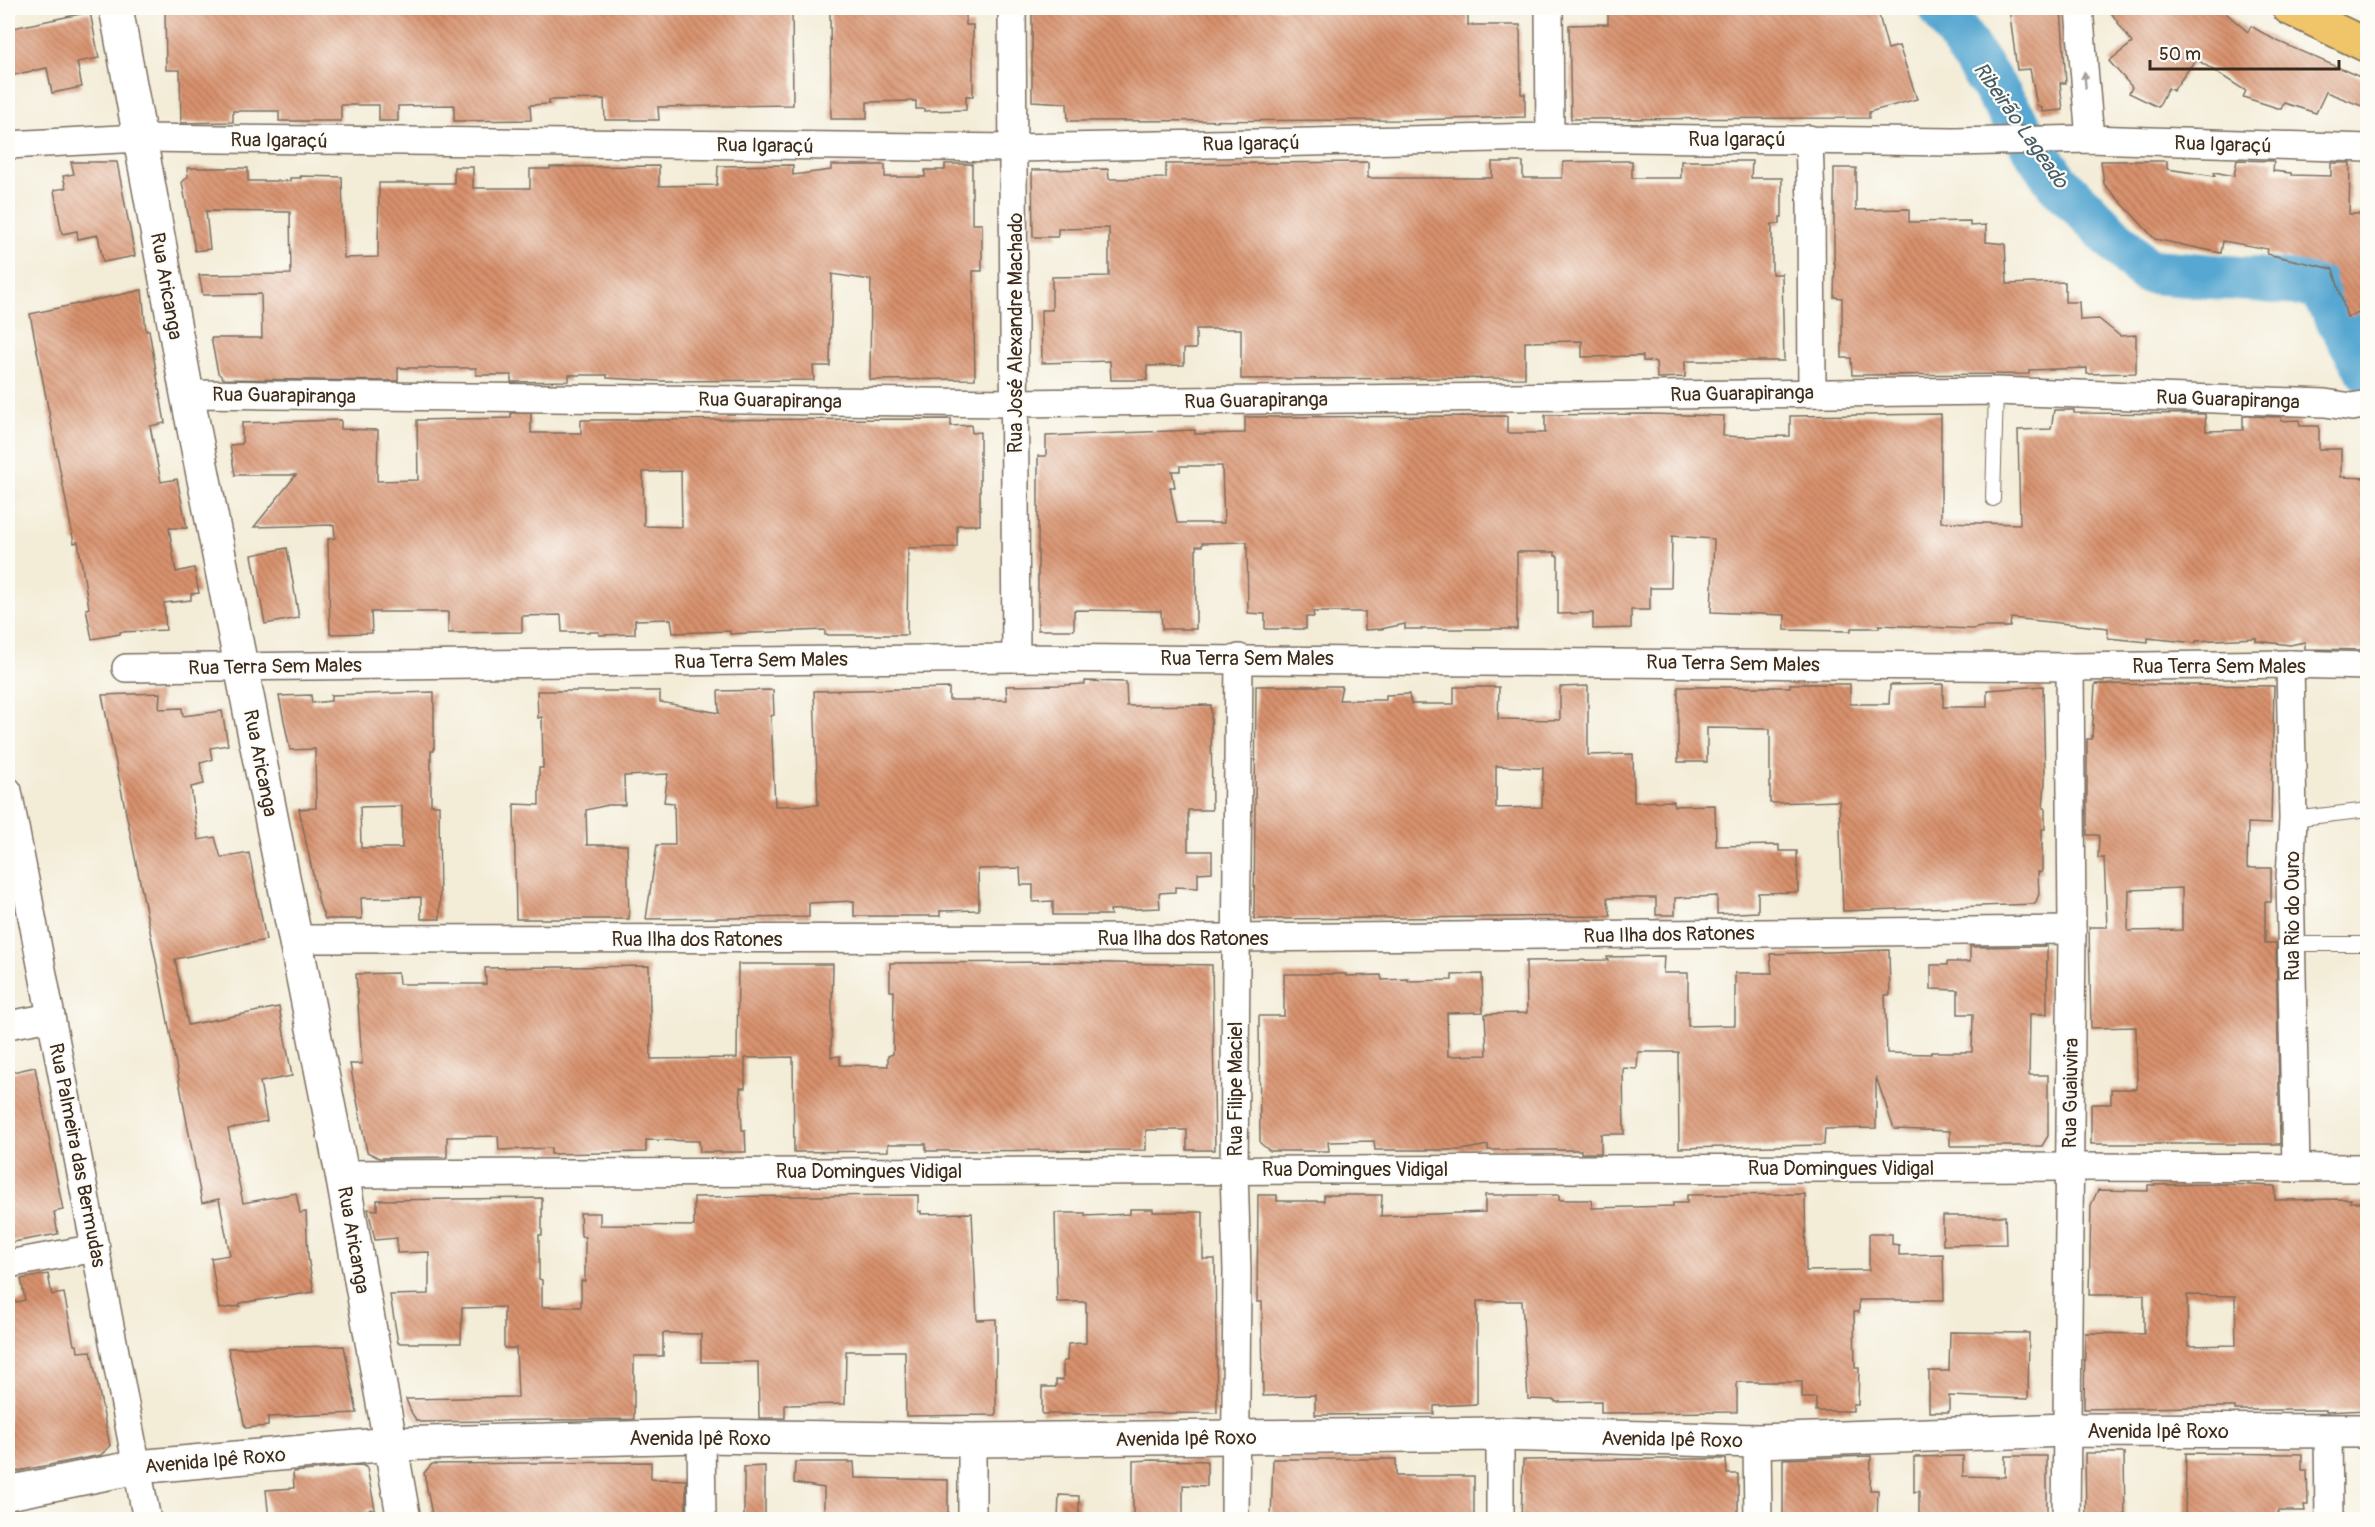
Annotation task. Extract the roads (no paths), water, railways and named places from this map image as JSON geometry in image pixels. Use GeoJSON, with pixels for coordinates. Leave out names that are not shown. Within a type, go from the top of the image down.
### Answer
{"type":"FeatureCollection","features":[{"type":"Feature","properties":{"kind":"main road"},"geometry":{"type":"LineString","coordinates":[[2289,8],[2367,46]]}},
{"type":"Feature","properties":{"kind":"street","name":"Rua Aricanga"},"geometry":{"type":"LineString","coordinates":[[116,8],[187,394],[243,666],[342,1174],[404,1520]]}},
{"type":"Feature","properties":{"kind":"street","name":"Rua José Alexandre Machado"},"geometry":{"type":"LineString","coordinates":[[1012,8],[1016,658]]}},
{"type":"Feature","properties":{"kind":"street"},"geometry":{"type":"LineString","coordinates":[[1549,8],[1550,137]]}},
{"type":"Feature","properties":{"kind":"street"},"geometry":{"type":"LineString","coordinates":[[2079,8],[2085,139]]}},
{"type":"Feature","properties":{"kind":"street","name":"Rua Igaraçú"},"geometry":{"type":"LineString","coordinates":[[8,145],[140,138],[1014,148],[1550,137],[1982,141],[2085,139],[2366,147]]}},
{"type":"Feature","properties":{"kind":"street"},"geometry":{"type":"LineString","coordinates":[[1809,139],[1812,392]]}},
{"type":"Feature","properties":{"kind":"street","name":"Rua Guarapiranga"},"geometry":{"type":"LineString","coordinates":[[187,394],[1015,403],[1996,391],[2360,405]]}},
{"type":"Feature","properties":{"kind":"street","name":"Rua Terra Sem Males"},"geometry":{"type":"LineString","coordinates":[[126,668],[1016,658],[1239,658],[2070,667],[2290,664],[2367,666]]}},
{"type":"Feature","properties":{"kind":"street","name":"Rua Filipe Maciel"},"geometry":{"type":"LineString","coordinates":[[1235,1520],[1237,1271],[1234,1170],[1239,658]]}},
{"type":"Feature","properties":{"kind":"street","name":"Rua Rio do Ouro"},"geometry":{"type":"LineString","coordinates":[[2290,664],[2293,819],[2289,878],[2296,1168]]}},
{"type":"Feature","properties":{"kind":"street","name":"Rua Guaiuvira"},"geometry":{"type":"LineString","coordinates":[[2066,1520],[2072,930],[2070,667]]}},
{"type":"Feature","properties":{"kind":"street","name":"Rua Palmeira das Bermudas"},"geometry":{"type":"LineString","coordinates":[[8,791],[147,1520]]}},
{"type":"Feature","properties":{"kind":"street","name":"Rua Ilha dos Ratones"},"geometry":{"type":"LineString","coordinates":[[295,939],[1236,938],[2072,930]]}},
{"type":"Feature","properties":{"kind":"street"},"geometry":{"type":"LineString","coordinates":[[8,1025],[51,1017]]}},
{"type":"Feature","properties":{"kind":"street","name":"Rua Domingues Vidigal"},"geometry":{"type":"LineString","coordinates":[[342,1174],[2069,1167],[2367,1168]]}},
{"type":"Feature","properties":{"kind":"street"},"geometry":{"type":"LineString","coordinates":[[8,1264],[96,1248]]}},
{"type":"Feature","properties":{"kind":"street","name":"Avenida Ipê Roxo"},"geometry":{"type":"LineString","coordinates":[[8,1493],[137,1467],[390,1444],[701,1436],[972,1440],[1500,1434],[1757,1441],[2066,1430],[2367,1431]]}},
{"type":"Feature","properties":{"kind":"street"},"geometry":{"type":"LineString","coordinates":[[2328,1431],[2329,1520]]}},
{"type":"Feature","properties":{"kind":"street"},"geometry":{"type":"LineString","coordinates":[[1500,1434],[1500,1520]]}},
{"type":"Feature","properties":{"kind":"street"},"geometry":{"type":"LineString","coordinates":[[701,1436],[702,1520]]}},
{"type":"Feature","properties":{"kind":"street"},"geometry":{"type":"LineString","coordinates":[[972,1440],[972,1520]]}},
{"type":"Feature","properties":{"kind":"street"},"geometry":{"type":"LineString","coordinates":[[1757,1441],[1758,1520]]}},
{"type":"Feature","properties":{"kind":"lane"},"geometry":{"type":"LineString","coordinates":[[1993,499],[1996,391]]}},
{"type":"Feature","properties":{"kind":"lane"},"geometry":{"type":"LineString","coordinates":[[2293,819],[2367,810]]}},
{"type":"Feature","properties":{"kind":"lane"},"geometry":{"type":"LineString","coordinates":[[2292,944],[2367,944]]}},
{"type":"Feature","properties":{"kind":"waterway","name":"Ribeirão Lageado"},"geometry":{"type":"LineString","coordinates":[[1941,8],[2056,181],[2146,271],[2318,285],[2368,371]]}}]}
